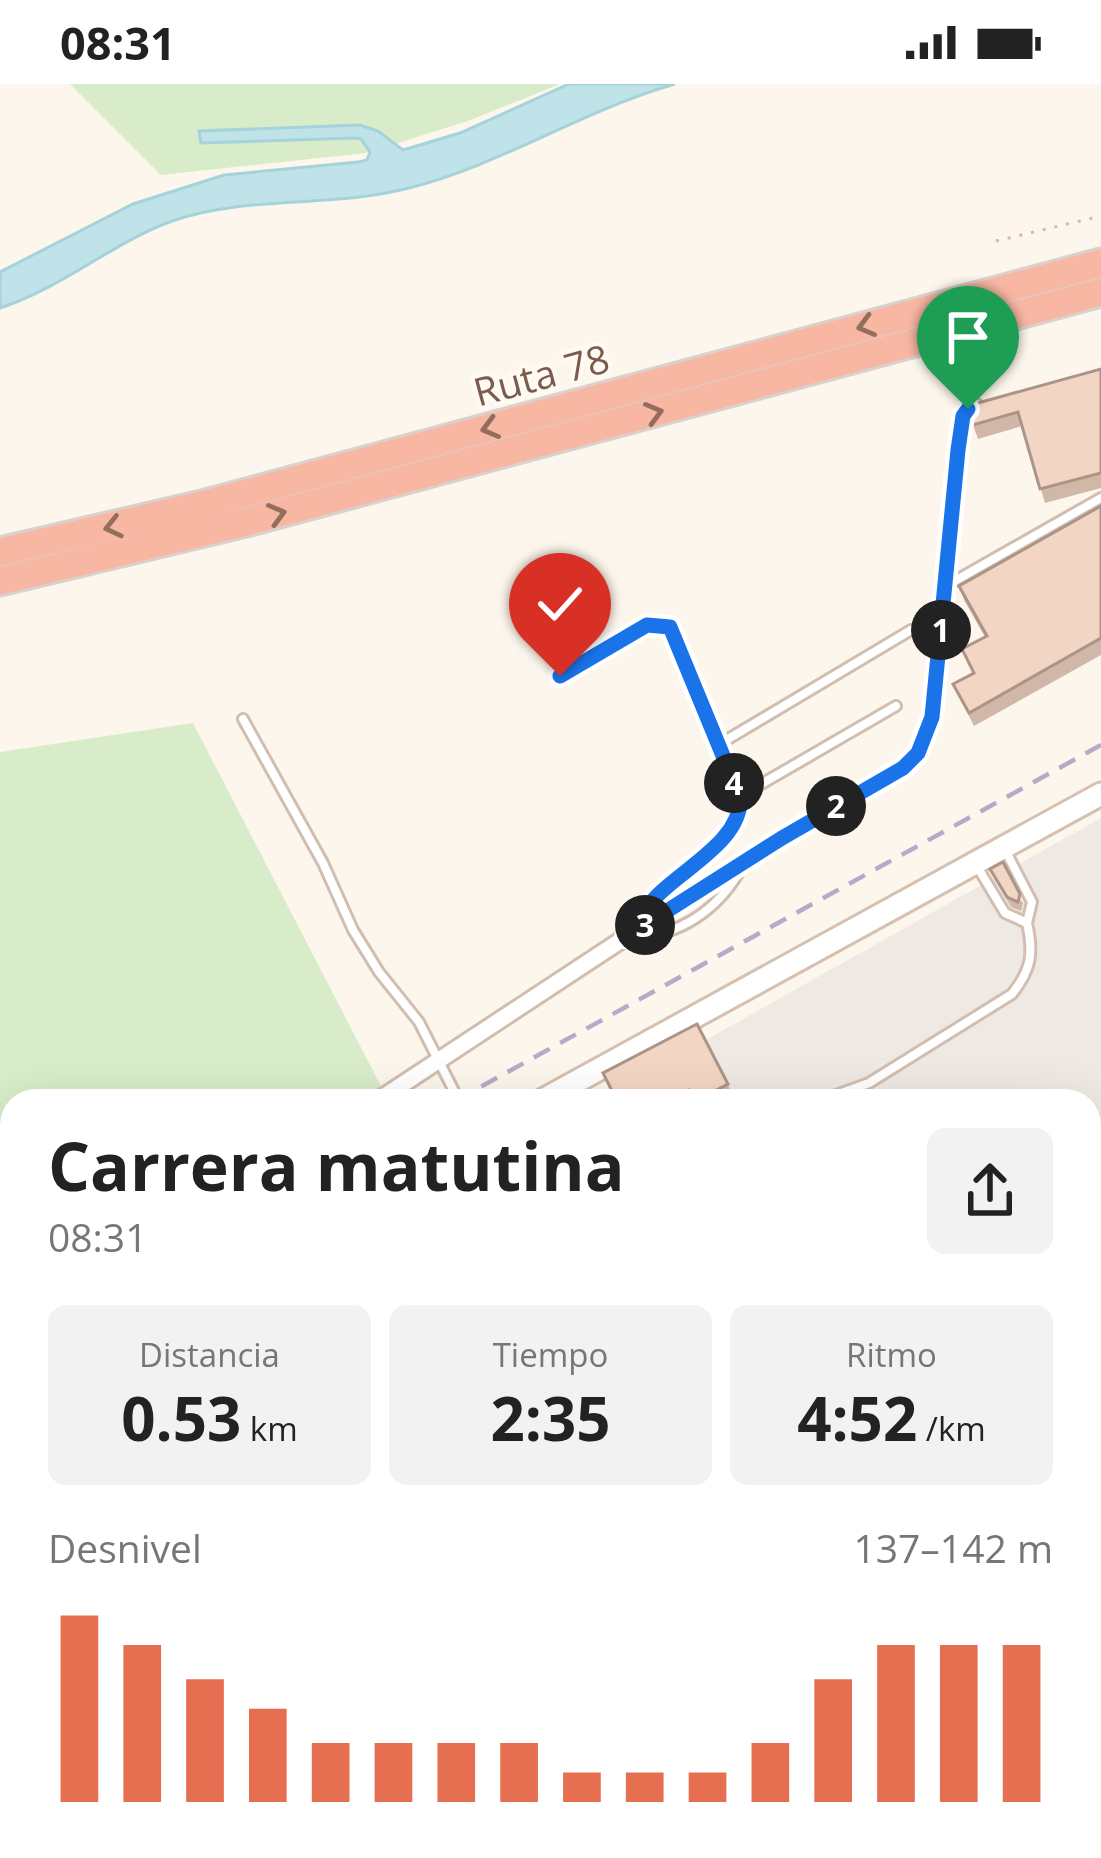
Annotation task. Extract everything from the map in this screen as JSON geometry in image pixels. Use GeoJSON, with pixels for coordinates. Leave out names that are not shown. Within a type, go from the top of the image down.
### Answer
{"type":"FeatureCollection","features":[{"type":"Feature","properties":{"kind":"highway","name":"Ruta 78"},"geometry":{"type":"LineString","coordinates":[[0,552],[226,499],[1101,263]]}},
{"type":"Feature","properties":{"kind":"highway","name":"Ruta 78"},"geometry":{"type":"LineString","coordinates":[[0,581],[290,511],[1101,292]]}},
{"type":"Feature","properties":{"kind":"main road"},"geometry":{"type":"LineString","coordinates":[[564,1089],[1101,794]]}},
{"type":"Feature","properties":{"kind":"street"},"geometry":{"type":"LineString","coordinates":[[396,1089],[626,937]]}},
{"type":"Feature","properties":{"kind":"lane"},"geometry":{"type":"LineString","coordinates":[[626,937],[903,768],[918,753],[932,717],[963,416],[976,404],[997,398]]}},
{"type":"Feature","properties":{"kind":"lane"},"geometry":{"type":"LineString","coordinates":[[946,586],[1101,498]]}},
{"type":"Feature","properties":{"kind":"lane"},"geometry":{"type":"LineString","coordinates":[[560,676],[647,625],[670,627],[740,797],[741,814],[731,829],[656,898],[626,937]]}},
{"type":"Feature","properties":{"kind":"lane"},"geometry":{"type":"LineString","coordinates":[[718,745],[911,630]]}},
{"type":"Feature","properties":{"kind":"lane"},"geometry":{"type":"LineString","coordinates":[[740,797],[896,706]]}},
{"type":"Feature","properties":{"kind":"lane"},"geometry":{"type":"LineString","coordinates":[[243,719],[366,952],[419,1022],[454,1089]]}},
{"type":"Feature","properties":{"kind":"lane"},"geometry":{"type":"LineString","coordinates":[[853,1089],[1012,994],[1029,973],[1032,902],[1004,847]]}},
{"type":"Feature","properties":{"kind":"lane"},"geometry":{"type":"LineString","coordinates":[[626,937],[665,932],[710,910],[732,887],[744,863]]}},
{"type":"Feature","properties":{"kind":"lane"},"geometry":{"type":"LineString","coordinates":[[975,863],[1004,913],[1028,923]]}},
{"type":"Feature","properties":{"kind":"path"},"geometry":{"type":"LineString","coordinates":[[996,241],[1101,216]]}},
{"type":"Feature","properties":{"kind":"shaded area"},"geometry":{"type":"Polygon","coordinates":[[[1101,818],[1101,1089],[618,1089],[1101,818]]]}},
{"type":"Feature","properties":{"kind":"green space"},"geometry":{"type":"Polygon","coordinates":[[[70,84],[560,84],[468,121],[366,153],[161,175],[70,84]]]}},
{"type":"Feature","properties":{"kind":"green space"},"geometry":{"type":"Polygon","coordinates":[[[193,723],[382,1089],[0,1089],[0,752],[193,723]]]}},
{"type":"Feature","properties":{"kind":"water"},"geometry":{"type":"Polygon","coordinates":[[[569,84],[675,84],[476,166],[409,188],[230,208],[172,221],[0,308],[0,272],[133,204],[224,175],[358,162],[367,160],[370,152],[361,139],[354,138],[201,143],[199,131],[360,125],[378,131],[403,150],[460,133],[569,84]]]}},
{"type":"Feature","properties":{"kind":"building"},"geometry":{"type":"Polygon","coordinates":[[[1101,369],[1101,473],[1040,489],[1018,412],[973,425],[967,406],[1101,369]]]}},
{"type":"Feature","properties":{"kind":"building"},"geometry":{"type":"Polygon","coordinates":[[[1101,506],[1101,638],[969,713],[953,684],[974,673],[962,649],[987,636],[959,586],[1101,506]]]}},
{"type":"Feature","properties":{"kind":"building"},"geometry":{"type":"Polygon","coordinates":[[[1003,862],[1020,894],[1018,902],[1007,897],[990,869],[1003,862]]]}},
{"type":"Feature","properties":{"kind":"building"},"geometry":{"type":"Polygon","coordinates":[[[697,1024],[728,1084],[718,1089],[611,1089],[603,1073],[697,1024]]]}},
{"type":"Feature","properties":{"kind":"railway"},"geometry":{"type":"LineString","coordinates":[[477,1089],[1101,745]]}},
{"type":"Feature","properties":{"kind":"route"},"geometry":{"type":"LineString","coordinates":[[560,676],[647,625],[670,627],[740,797],[741,814],[731,829],[656,898],[626,937],[903,768],[918,753],[932,717],[958,450],[968,409]]}}]}
